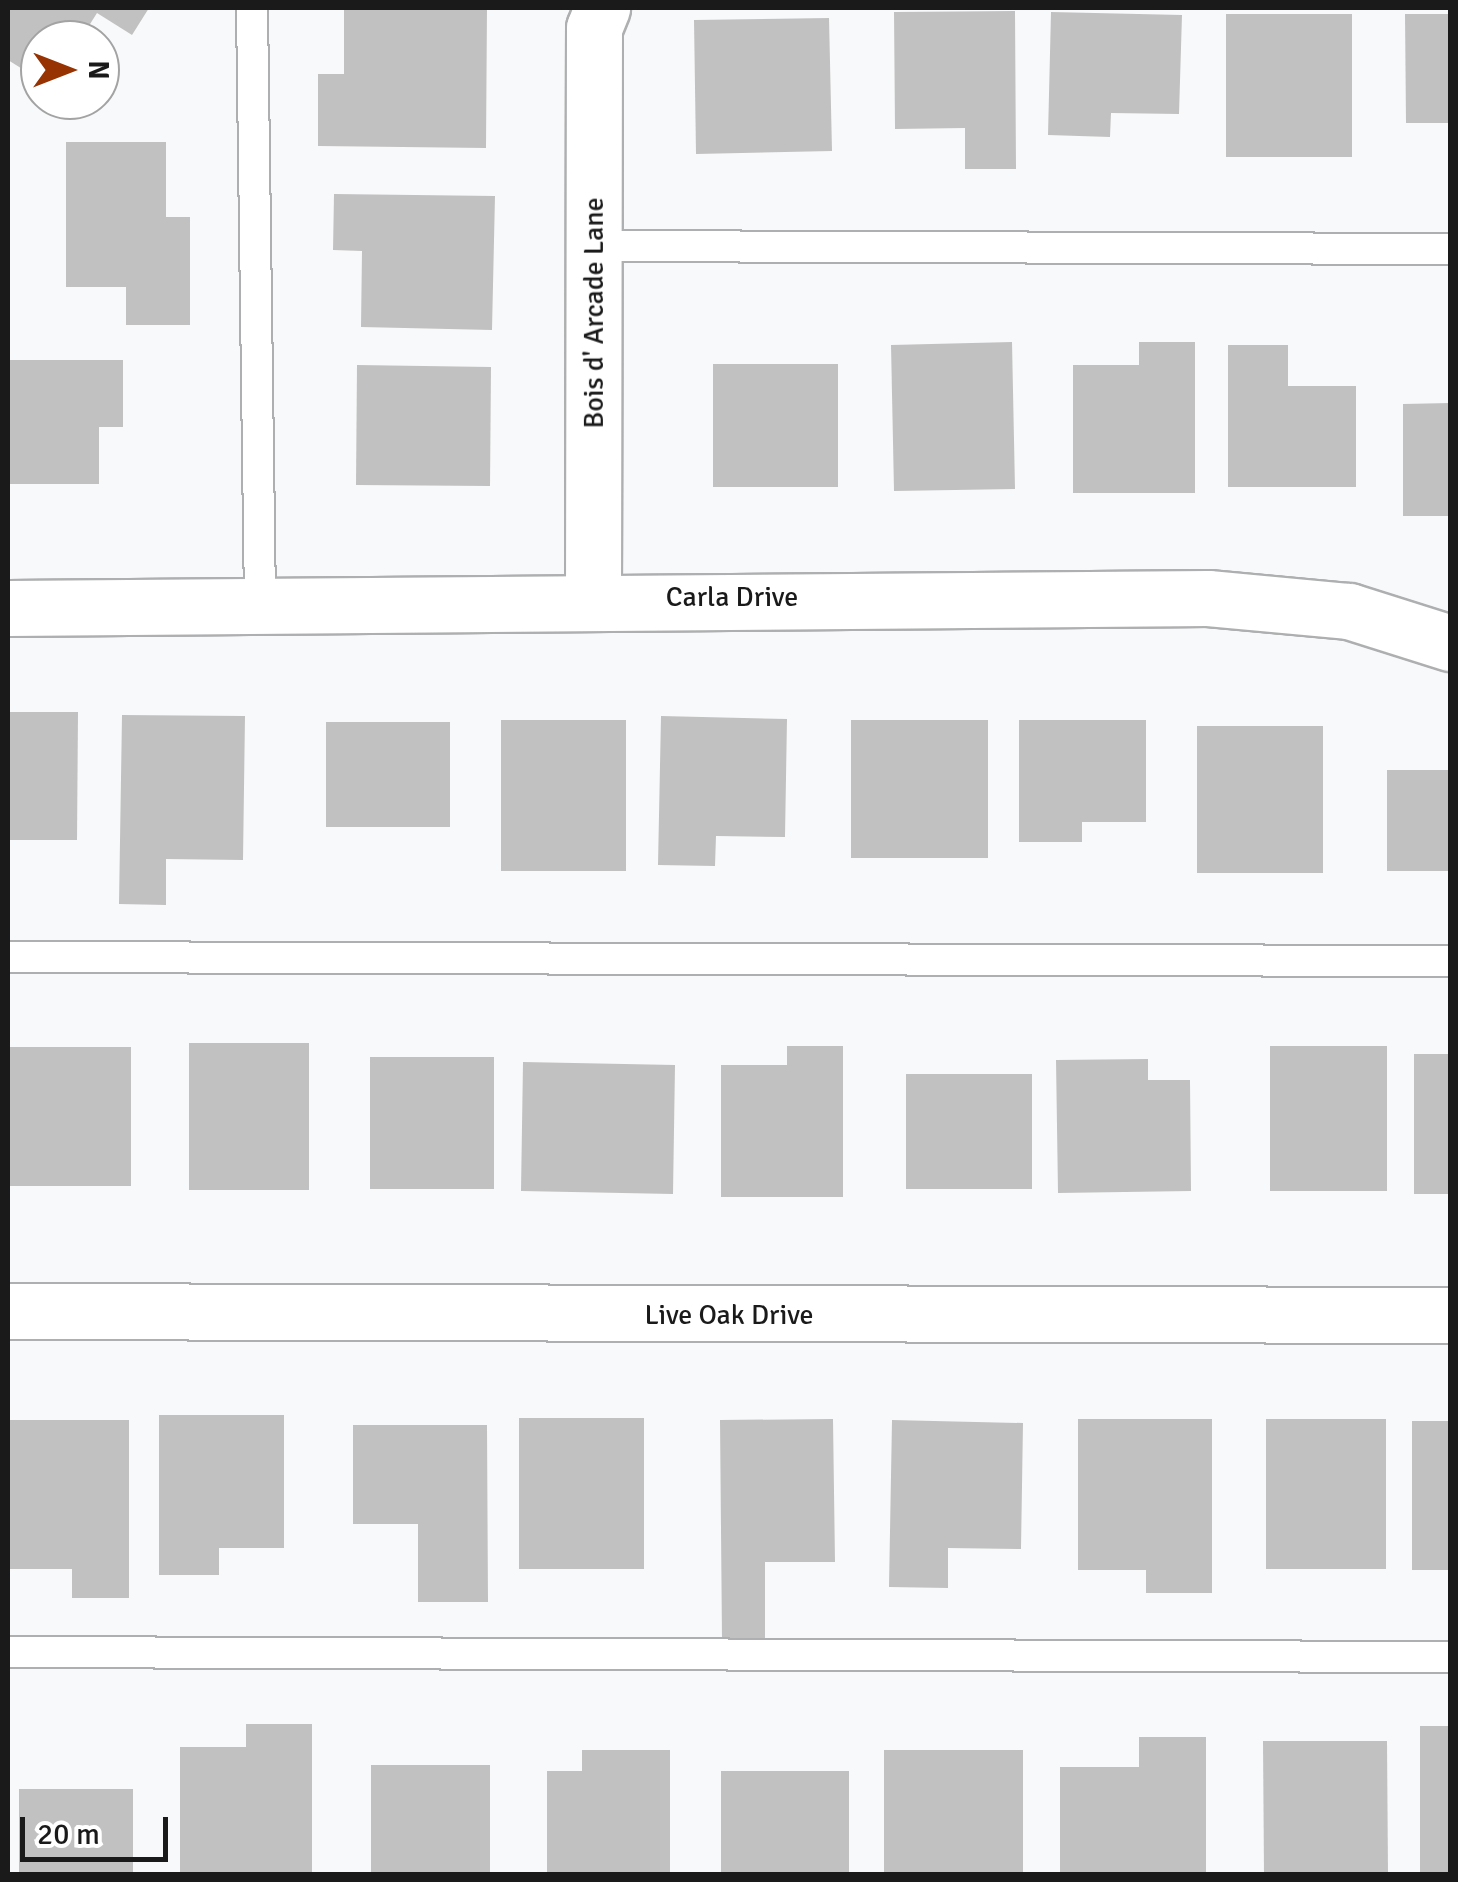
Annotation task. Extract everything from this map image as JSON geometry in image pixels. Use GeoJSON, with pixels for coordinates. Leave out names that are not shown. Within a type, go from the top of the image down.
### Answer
{"type":"FeatureCollection","features":[{"type":"Feature","properties":{"kind":"street","name":"Bois d' Arcade Lane"},"geometry":{"type":"LineString","coordinates":[[593,597],[598,18]]}},
{"type":"Feature","properties":{"kind":"street","name":"Carla Drive"},"geometry":{"type":"LineString","coordinates":[[8,608],[593,597],[1208,598],[1349,611],[1450,643]]}},
{"type":"Feature","properties":{"kind":"street","name":"Live Oak Drive"},"geometry":{"type":"LineString","coordinates":[[8,1311],[1450,1315]]}},
{"type":"Feature","properties":{"kind":"lane"},"geometry":{"type":"LineString","coordinates":[[252,8],[260,603]]}},
{"type":"Feature","properties":{"kind":"lane"},"geometry":{"type":"LineString","coordinates":[[594,246],[1450,249]]}},
{"type":"Feature","properties":{"kind":"lane"},"geometry":{"type":"LineString","coordinates":[[8,957],[1450,961]]}},
{"type":"Feature","properties":{"kind":"lane"},"geometry":{"type":"LineString","coordinates":[[8,1652],[1450,1657]]}},
{"type":"Feature","properties":{"kind":"building"},"geometry":{"type":"Polygon","coordinates":[[[8,8],[149,8],[132,35],[120,27],[120,20],[108,20],[97,13],[93,20],[20,20],[20,68],[8,60],[8,8]]]}},
{"type":"Feature","properties":{"kind":"building"},"geometry":{"type":"Polygon","coordinates":[[[344,8],[487,8],[486,148],[318,146],[318,74],[344,74],[344,8]]]}},
{"type":"Feature","properties":{"kind":"building"},"geometry":{"type":"Polygon","coordinates":[[[1015,11],[1016,169],[965,169],[965,128],[895,129],[894,12],[1015,11]]]}},
{"type":"Feature","properties":{"kind":"building"},"geometry":{"type":"Polygon","coordinates":[[[1051,12],[1182,15],[1179,114],[1111,113],[1110,137],[1048,135],[1051,12]]]}},
{"type":"Feature","properties":{"kind":"building"},"geometry":{"type":"Polygon","coordinates":[[[1226,14],[1352,14],[1352,157],[1226,157],[1226,14]]]}},
{"type":"Feature","properties":{"kind":"building"},"geometry":{"type":"Polygon","coordinates":[[[1405,14],[1450,14],[1450,123],[1406,123],[1405,14]]]}},
{"type":"Feature","properties":{"kind":"building"},"geometry":{"type":"Polygon","coordinates":[[[829,18],[832,151],[696,154],[694,20],[829,18]]]}},
{"type":"Feature","properties":{"kind":"building"},"geometry":{"type":"Polygon","coordinates":[[[66,142],[166,142],[166,217],[190,217],[190,325],[126,325],[126,287],[66,287],[66,142]]]}},
{"type":"Feature","properties":{"kind":"building"},"geometry":{"type":"Polygon","coordinates":[[[334,194],[495,196],[492,330],[361,327],[362,251],[333,250],[334,194]]]}},
{"type":"Feature","properties":{"kind":"building"},"geometry":{"type":"Polygon","coordinates":[[[1012,342],[1015,489],[894,491],[891,345],[1012,342]]]}},
{"type":"Feature","properties":{"kind":"building"},"geometry":{"type":"Polygon","coordinates":[[[1139,342],[1195,342],[1195,493],[1073,493],[1073,365],[1139,365],[1139,342]]]}},
{"type":"Feature","properties":{"kind":"building"},"geometry":{"type":"Polygon","coordinates":[[[1228,345],[1288,345],[1288,386],[1356,386],[1356,487],[1228,487],[1228,345]]]}},
{"type":"Feature","properties":{"kind":"building"},"geometry":{"type":"Polygon","coordinates":[[[8,360],[123,360],[123,427],[99,427],[99,484],[8,484],[8,360]]]}},
{"type":"Feature","properties":{"kind":"building"},"geometry":{"type":"Polygon","coordinates":[[[713,364],[838,364],[838,487],[713,487],[713,364]]]}},
{"type":"Feature","properties":{"kind":"building"},"geometry":{"type":"Polygon","coordinates":[[[357,365],[491,367],[490,486],[356,485],[357,365]]]}},
{"type":"Feature","properties":{"kind":"building"},"geometry":{"type":"Polygon","coordinates":[[[1450,403],[1450,516],[1403,516],[1403,404],[1450,403]]]}},
{"type":"Feature","properties":{"kind":"building"},"geometry":{"type":"Polygon","coordinates":[[[8,712],[78,712],[77,840],[8,840],[8,712]]]}},
{"type":"Feature","properties":{"kind":"building"},"geometry":{"type":"Polygon","coordinates":[[[122,715],[245,716],[243,860],[166,859],[166,905],[119,904],[122,715]]]}},
{"type":"Feature","properties":{"kind":"building"},"geometry":{"type":"Polygon","coordinates":[[[661,716],[787,719],[785,837],[716,836],[715,866],[658,865],[661,716]]]}},
{"type":"Feature","properties":{"kind":"building"},"geometry":{"type":"Polygon","coordinates":[[[501,720],[626,720],[626,871],[501,871],[501,720]]]}},
{"type":"Feature","properties":{"kind":"building"},"geometry":{"type":"Polygon","coordinates":[[[851,720],[988,720],[988,858],[851,858],[851,720]]]}},
{"type":"Feature","properties":{"kind":"building"},"geometry":{"type":"Polygon","coordinates":[[[1019,720],[1146,720],[1146,822],[1082,822],[1082,842],[1019,842],[1019,720]]]}},
{"type":"Feature","properties":{"kind":"building"},"geometry":{"type":"Polygon","coordinates":[[[326,722],[450,722],[450,827],[326,827],[326,722]]]}},
{"type":"Feature","properties":{"kind":"building"},"geometry":{"type":"Polygon","coordinates":[[[1197,726],[1323,726],[1323,873],[1197,873],[1197,726]]]}},
{"type":"Feature","properties":{"kind":"building"},"geometry":{"type":"Polygon","coordinates":[[[1387,770],[1450,770],[1450,871],[1387,871],[1387,770]]]}},
{"type":"Feature","properties":{"kind":"building"},"geometry":{"type":"Polygon","coordinates":[[[189,1043],[309,1043],[309,1190],[189,1190],[189,1043]]]}},
{"type":"Feature","properties":{"kind":"building"},"geometry":{"type":"Polygon","coordinates":[[[787,1046],[843,1046],[843,1197],[721,1197],[721,1065],[787,1065],[787,1046]]]}},
{"type":"Feature","properties":{"kind":"building"},"geometry":{"type":"Polygon","coordinates":[[[1270,1046],[1387,1046],[1387,1191],[1270,1191],[1270,1046]]]}},
{"type":"Feature","properties":{"kind":"building"},"geometry":{"type":"Polygon","coordinates":[[[8,1047],[131,1047],[131,1186],[8,1186],[8,1047]]]}},
{"type":"Feature","properties":{"kind":"building"},"geometry":{"type":"Polygon","coordinates":[[[1414,1054],[1450,1054],[1450,1194],[1414,1194],[1414,1054]]]}},
{"type":"Feature","properties":{"kind":"building"},"geometry":{"type":"Polygon","coordinates":[[[370,1057],[494,1057],[494,1189],[370,1189],[370,1057]]]}},
{"type":"Feature","properties":{"kind":"building"},"geometry":{"type":"Polygon","coordinates":[[[1148,1059],[1148,1080],[1190,1080],[1191,1191],[1058,1193],[1056,1060],[1148,1059]]]}},
{"type":"Feature","properties":{"kind":"building"},"geometry":{"type":"Polygon","coordinates":[[[523,1062],[675,1065],[673,1194],[521,1191],[523,1062]]]}},
{"type":"Feature","properties":{"kind":"building"},"geometry":{"type":"Polygon","coordinates":[[[906,1074],[1032,1074],[1032,1189],[906,1189],[906,1074]]]}},
{"type":"Feature","properties":{"kind":"building"},"geometry":{"type":"Polygon","coordinates":[[[159,1415],[284,1415],[284,1548],[219,1548],[219,1575],[159,1575],[159,1415]]]}},
{"type":"Feature","properties":{"kind":"building"},"geometry":{"type":"Polygon","coordinates":[[[519,1418],[644,1418],[644,1569],[519,1569],[519,1418]]]}},
{"type":"Feature","properties":{"kind":"building"},"geometry":{"type":"Polygon","coordinates":[[[833,1419],[835,1562],[765,1562],[765,1639],[722,1640],[720,1420],[833,1419]]]}},
{"type":"Feature","properties":{"kind":"building"},"geometry":{"type":"Polygon","coordinates":[[[1078,1419],[1212,1419],[1212,1593],[1146,1593],[1146,1570],[1078,1570],[1078,1419]]]}},
{"type":"Feature","properties":{"kind":"building"},"geometry":{"type":"Polygon","coordinates":[[[1266,1419],[1386,1419],[1386,1569],[1266,1569],[1266,1419]]]}},
{"type":"Feature","properties":{"kind":"building"},"geometry":{"type":"Polygon","coordinates":[[[8,1420],[129,1420],[129,1598],[72,1598],[72,1569],[8,1569],[8,1420]]]}},
{"type":"Feature","properties":{"kind":"building"},"geometry":{"type":"Polygon","coordinates":[[[892,1420],[1023,1423],[1021,1549],[948,1548],[948,1588],[889,1587],[892,1420]]]}},
{"type":"Feature","properties":{"kind":"building"},"geometry":{"type":"Polygon","coordinates":[[[1412,1421],[1450,1421],[1450,1570],[1412,1570],[1412,1421]]]}},
{"type":"Feature","properties":{"kind":"building"},"geometry":{"type":"Polygon","coordinates":[[[353,1425],[487,1425],[488,1602],[418,1602],[418,1524],[353,1524],[353,1425]]]}},
{"type":"Feature","properties":{"kind":"building"},"geometry":{"type":"Polygon","coordinates":[[[246,1724],[312,1724],[312,1874],[180,1874],[180,1747],[246,1747],[246,1724]]]}},
{"type":"Feature","properties":{"kind":"building"},"geometry":{"type":"Polygon","coordinates":[[[1420,1726],[1450,1726],[1450,1874],[1420,1874],[1420,1726]]]}},
{"type":"Feature","properties":{"kind":"building"},"geometry":{"type":"Polygon","coordinates":[[[1139,1737],[1206,1737],[1206,1874],[1060,1874],[1060,1767],[1139,1767],[1139,1737]]]}},
{"type":"Feature","properties":{"kind":"building"},"geometry":{"type":"Polygon","coordinates":[[[1263,1741],[1387,1741],[1388,1874],[1264,1874],[1263,1741]]]}},
{"type":"Feature","properties":{"kind":"building"},"geometry":{"type":"Polygon","coordinates":[[[582,1750],[670,1750],[670,1874],[547,1874],[547,1771],[582,1771],[582,1750]]]}},
{"type":"Feature","properties":{"kind":"building"},"geometry":{"type":"Polygon","coordinates":[[[884,1750],[1023,1750],[1023,1874],[884,1874],[884,1750]]]}},
{"type":"Feature","properties":{"kind":"building"},"geometry":{"type":"Polygon","coordinates":[[[371,1765],[490,1765],[490,1874],[371,1874],[371,1765]]]}},
{"type":"Feature","properties":{"kind":"building"},"geometry":{"type":"Polygon","coordinates":[[[721,1771],[849,1771],[849,1874],[721,1874],[721,1771]]]}},
{"type":"Feature","properties":{"kind":"building"},"geometry":{"type":"Polygon","coordinates":[[[19,1789],[133,1789],[133,1874],[19,1874],[19,1789]]]}}]}
